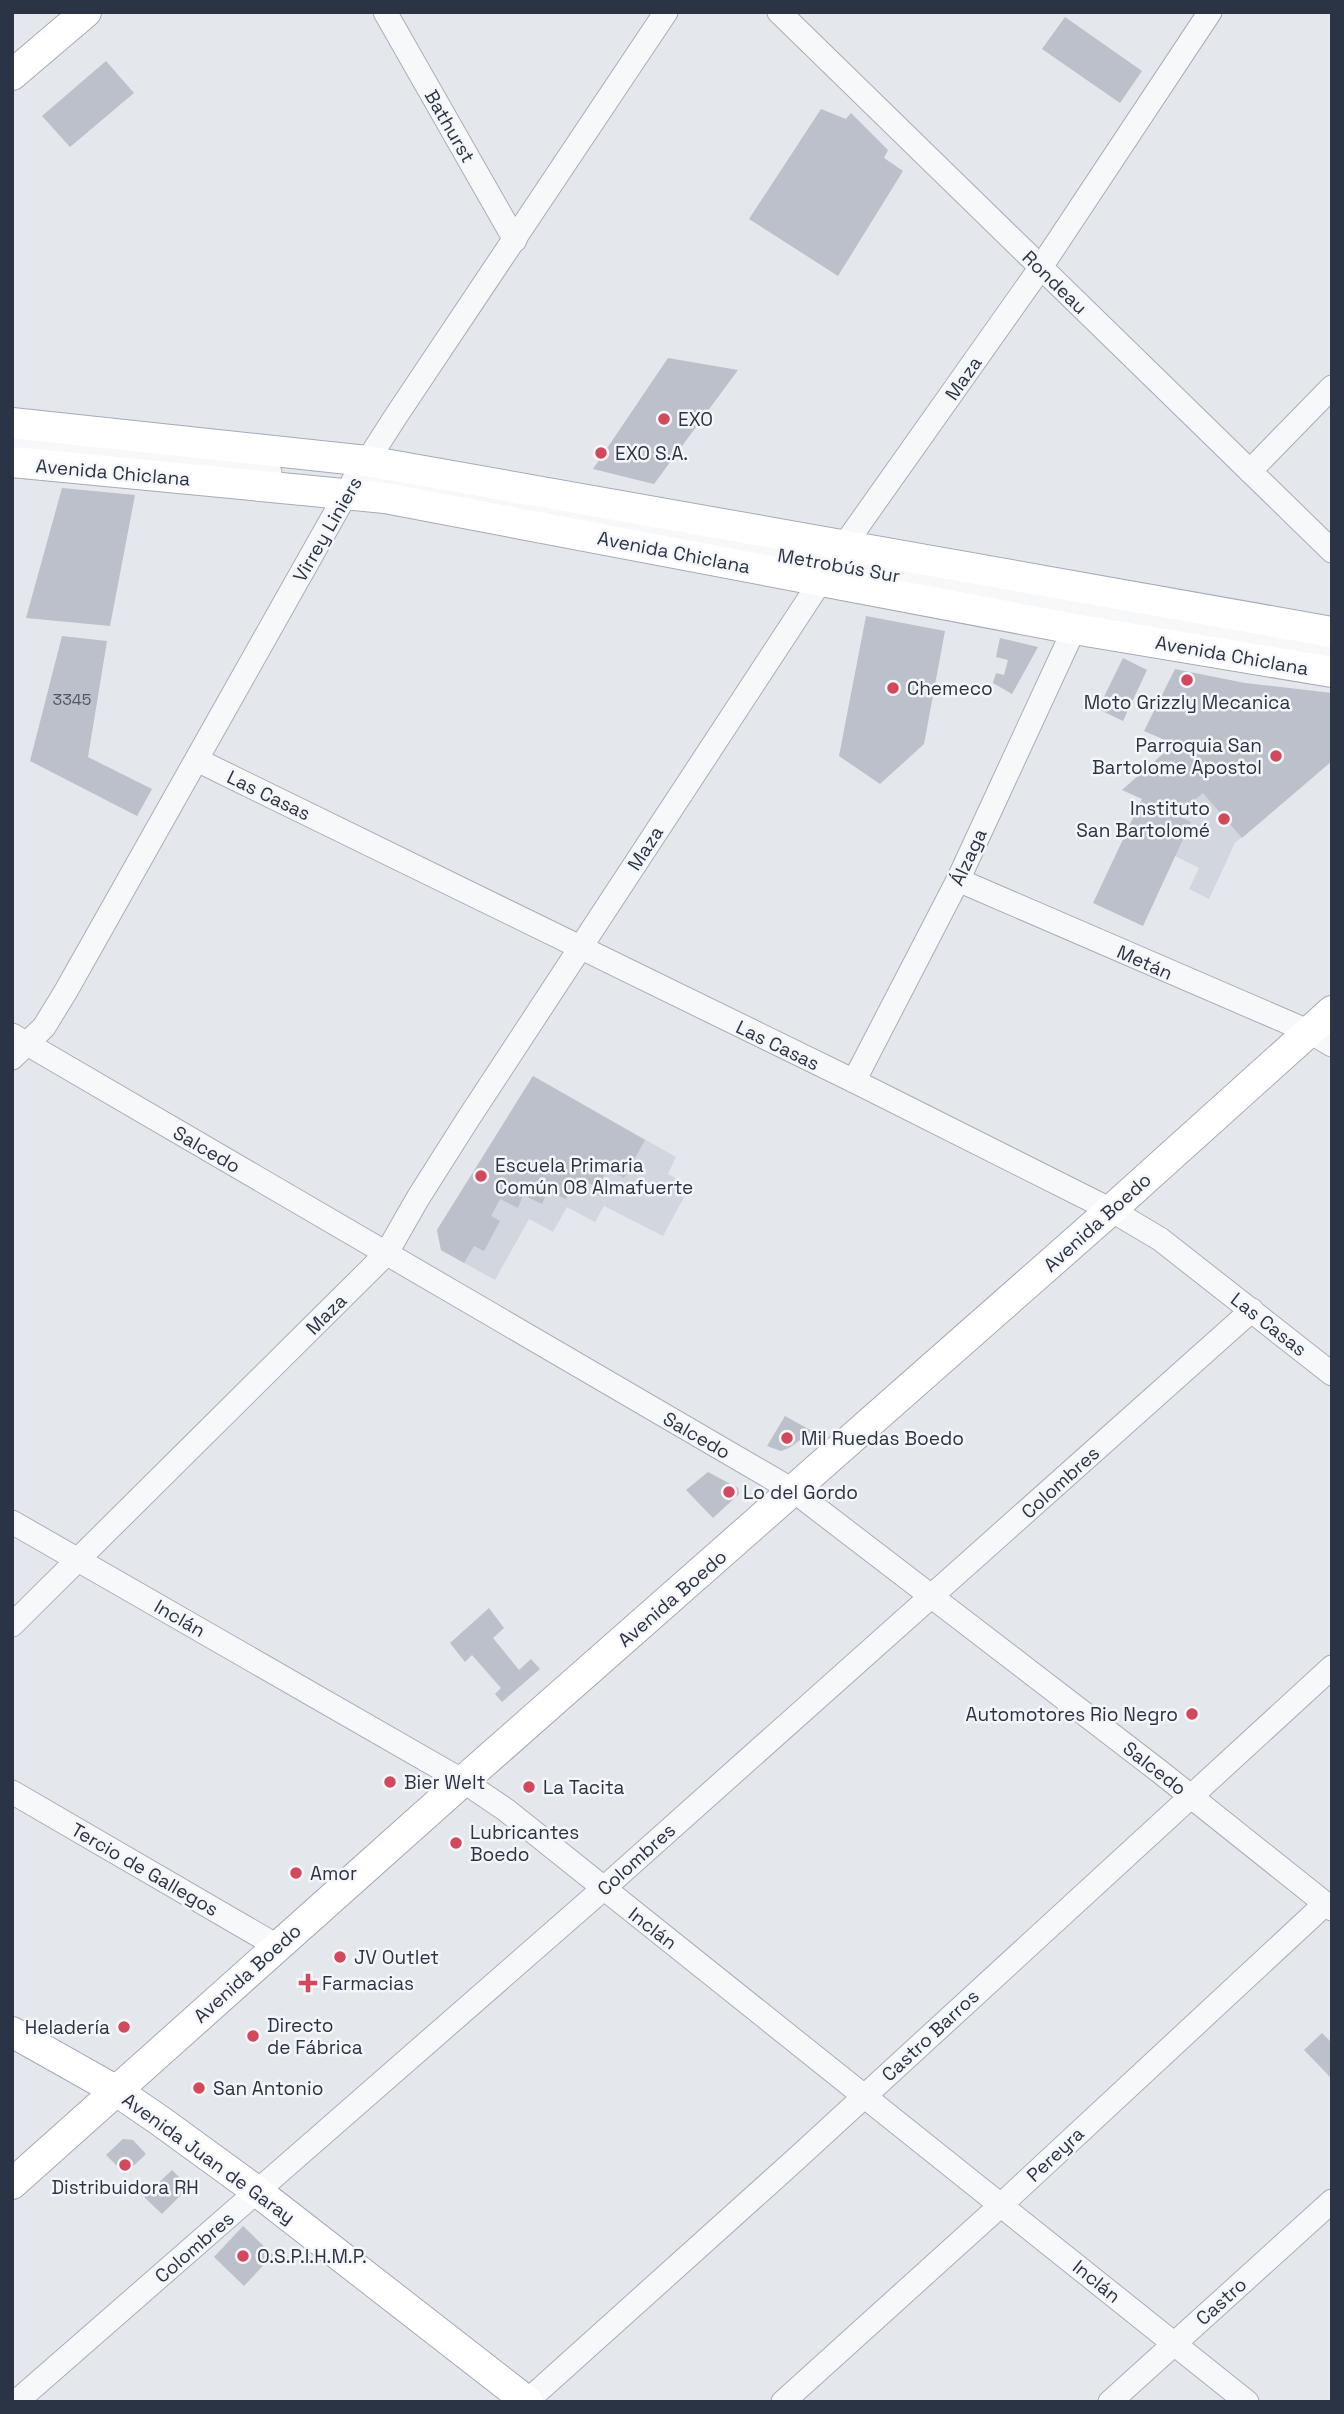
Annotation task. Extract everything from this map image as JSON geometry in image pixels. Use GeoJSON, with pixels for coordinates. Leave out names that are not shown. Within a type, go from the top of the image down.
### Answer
{"type":"FeatureCollection","features":[{"type":"Feature","properties":{"kind":"main road"},"geometry":{"type":"LineString","coordinates":[[12,75],[86,12]]}},
{"type":"Feature","properties":{"kind":"main road","name":"Avenida Chiclana"},"geometry":{"type":"LineString","coordinates":[[12,423],[356,479],[696,518],[832,564],[1074,629],[1332,672]]}},
{"type":"Feature","properties":{"kind":"main road","name":"Avenida Chiclana"},"geometry":{"type":"LineString","coordinates":[[12,462],[356,479],[399,501],[832,564],[1332,632]]}},
{"type":"Feature","properties":{"kind":"main road","name":"Avenida Boedo"},"geometry":{"type":"LineString","coordinates":[[12,2184],[114,2090],[1111,1210],[1321,1038],[1332,1011]]}},
{"type":"Feature","properties":{"kind":"main road","name":"Avenida Juan de Garay"},"geometry":{"type":"LineString","coordinates":[[12,2032],[114,2090],[258,2192],[527,2401]]}},
{"type":"Feature","properties":{"kind":"street","name":"Bathurst"},"geometry":{"type":"LineString","coordinates":[[385,12],[515,240]]}},
{"type":"Feature","properties":{"kind":"street","name":"Virrey Liniers"},"geometry":{"type":"LineString","coordinates":[[18,1046],[44,1027],[66,991],[356,479],[666,12]]}},
{"type":"Feature","properties":{"kind":"street","name":"Rondeau"},"geometry":{"type":"LineString","coordinates":[[779,12],[1332,551]]}},
{"type":"Feature","properties":{"kind":"street","name":"Maza"},"geometry":{"type":"LineString","coordinates":[[12,1625],[386,1254],[418,1198],[579,947],[832,564],[1041,267],[1210,12]]}},
{"type":"Feature","properties":{"kind":"street"},"geometry":{"type":"LineString","coordinates":[[1250,471],[1332,387]]}},
{"type":"Feature","properties":{"kind":"street"},"geometry":{"type":"LineString","coordinates":[[12,445],[356,479]]}},
{"type":"Feature","properties":{"kind":"street","name":"Metrobús Sur"},"geometry":{"type":"LineString","coordinates":[[832,564],[1046,604],[1106,609],[1332,651]]}},
{"type":"Feature","properties":{"kind":"street","name":"Álzaga"},"geometry":{"type":"LineString","coordinates":[[854,1082],[958,880],[1074,629]]}},
{"type":"Feature","properties":{"kind":"street","name":"Las Casas"},"geometry":{"type":"LineString","coordinates":[[197,760],[1111,1210],[1160,1239],[1332,1374]]}},
{"type":"Feature","properties":{"kind":"street","name":"Metán"},"geometry":{"type":"LineString","coordinates":[[958,880],[1321,1038]]}},
{"type":"Feature","properties":{"kind":"street","name":"Salcedo"},"geometry":{"type":"LineString","coordinates":[[18,1046],[386,1254],[794,1491],[933,1595],[1328,1906]]}},
{"type":"Feature","properties":{"kind":"street","name":"Colombres"},"geometry":{"type":"LineString","coordinates":[[16,2402],[603,1889],[1252,1310]]}},
{"type":"Feature","properties":{"kind":"street","name":"Inclán"},"geometry":{"type":"LineString","coordinates":[[12,1522],[463,1781],[506,1810],[1247,2402]]}},
{"type":"Feature","properties":{"kind":"street","name":"Castro Barros"},"geometry":{"type":"LineString","coordinates":[[527,2401],[1332,1667]]}},
{"type":"Feature","properties":{"kind":"street","name":"Tercio de Gallegos"},"geometry":{"type":"LineString","coordinates":[[12,1792],[277,1946]]}},
{"type":"Feature","properties":{"kind":"street","name":"Pereyra"},"geometry":{"type":"LineString","coordinates":[[783,2402],[1328,1906]]}},
{"type":"Feature","properties":{"kind":"street","name":"Castro"},"geometry":{"type":"LineString","coordinates":[[1110,2402],[1332,2201]]}},
{"type":"Feature","properties":{"kind":"shaded area","name":"Instituto San Bartolomé"},"geometry":{"type":"Polygon","coordinates":[[[1332,761],[1235,843],[1209,899],[1189,889],[1199,868],[1175,856],[1176,815],[1220,778],[1332,761]]]}},
{"type":"Feature","properties":{"kind":"shaded area"},"geometry":{"type":"Polygon","coordinates":[[[533,1076],[676,1157],[668,1174],[690,1186],[663,1236],[604,1206],[595,1222],[567,1207],[553,1232],[529,1219],[495,1280],[441,1250],[437,1230],[533,1076]]]}},
{"type":"Feature","properties":{"kind":"building"},"geometry":{"type":"Polygon","coordinates":[[[1065,17],[1142,71],[1120,103],[1042,49],[1065,17]]]}},
{"type":"Feature","properties":{"kind":"building"},"geometry":{"type":"Polygon","coordinates":[[[106,61],[134,93],[70,147],[42,116],[106,61]]]}},
{"type":"Feature","properties":{"kind":"building"},"geometry":{"type":"Polygon","coordinates":[[[821,109],[846,119],[851,113],[888,150],[884,158],[903,171],[838,276],[749,219],[821,109]]]}},
{"type":"Feature","properties":{"kind":"building","name":"EXO"},"geometry":{"type":"Polygon","coordinates":[[[668,358],[738,370],[654,484],[593,469],[668,358]]]}},
{"type":"Feature","properties":{"kind":"building"},"geometry":{"type":"Polygon","coordinates":[[[62,488],[135,495],[110,626],[26,618],[62,488]]]}},
{"type":"Feature","properties":{"kind":"building","name":"Chemeco"},"geometry":{"type":"Polygon","coordinates":[[[866,616],[945,631],[924,744],[880,784],[839,756],[866,616]]]}},
{"type":"Feature","properties":{"kind":"building"},"geometry":{"type":"Polygon","coordinates":[[[62,636],[107,641],[88,757],[152,789],[137,816],[30,761],[62,636]]]}},
{"type":"Feature","properties":{"kind":"building"},"geometry":{"type":"Polygon","coordinates":[[[1000,638],[1038,647],[1012,694],[993,683],[996,673],[1004,675],[1008,660],[996,657],[1000,638]]]}},
{"type":"Feature","properties":{"kind":"building"},"geometry":{"type":"Polygon","coordinates":[[[1123,658],[1147,670],[1123,721],[1098,709],[1123,658]]]}},
{"type":"Feature","properties":{"kind":"building"},"geometry":{"type":"Polygon","coordinates":[[[1175,669],[1245,683],[1332,693],[1332,761],[1242,838],[1203,793],[1176,815],[1191,822],[1143,926],[1093,903],[1142,799],[1122,790],[1174,744],[1144,731],[1175,669]]]}},
{"type":"Feature","properties":{"kind":"building"},"geometry":{"type":"Polygon","coordinates":[[[533,1076],[645,1140],[624,1178],[607,1169],[598,1188],[576,1177],[566,1199],[548,1191],[542,1204],[523,1195],[518,1208],[500,1199],[491,1216],[500,1221],[484,1251],[474,1246],[464,1263],[441,1250],[437,1230],[533,1076]]]}},
{"type":"Feature","properties":{"kind":"building","name":"Mil Ruedas Boedo"},"geometry":{"type":"Polygon","coordinates":[[[785,1416],[812,1431],[781,1451],[767,1446],[785,1416]]]}},
{"type":"Feature","properties":{"kind":"building"},"geometry":{"type":"Polygon","coordinates":[[[708,1472],[738,1488],[739,1494],[713,1518],[686,1490],[708,1472]]]}},
{"type":"Feature","properties":{"kind":"building"},"geometry":{"type":"Polygon","coordinates":[[[489,1608],[504,1628],[493,1638],[519,1670],[531,1659],[540,1669],[502,1702],[495,1694],[501,1688],[472,1655],[465,1662],[450,1643],[489,1608]]]}},
{"type":"Feature","properties":{"kind":"building"},"geometry":{"type":"Polygon","coordinates":[[[1322,2033],[1332,2043],[1332,2079],[1304,2050],[1322,2033]]]}},
{"type":"Feature","properties":{"kind":"building","name":"Distribuidora RH"},"geometry":{"type":"Polygon","coordinates":[[[123,2139],[133,2140],[146,2154],[125,2174],[106,2155],[123,2139]]]}},
{"type":"Feature","properties":{"kind":"building"},"geometry":{"type":"Polygon","coordinates":[[[172,2170],[189,2187],[162,2214],[144,2197],[172,2170]]]}},
{"type":"Feature","properties":{"kind":"building","name":"O.S.P.I.H.M.P."},"geometry":{"type":"Polygon","coordinates":[[[243,2226],[273,2255],[244,2286],[214,2257],[243,2226]]]}},
{"type":"Feature","properties":{"kind":"place","name":"EXO"},"geometry":{"type":"Point","coordinates":[664,419]}},
{"type":"Feature","properties":{"kind":"place","name":"EXO S.A."},"geometry":{"type":"Point","coordinates":[601,453]}},
{"type":"Feature","properties":{"kind":"place","name":"Moto Grizzly Mecanica"},"geometry":{"type":"Point","coordinates":[1187,680]}},
{"type":"Feature","properties":{"kind":"place","name":"Chemeco"},"geometry":{"type":"Point","coordinates":[893,688]}},
{"type":"Feature","properties":{"kind":"place","name":"Parroquia San Bartolome Apostol"},"geometry":{"type":"Point","coordinates":[1276,756]}},
{"type":"Feature","properties":{"kind":"place","name":"Instituto San Bartolomé"},"geometry":{"type":"Point","coordinates":[1224,819]}},
{"type":"Feature","properties":{"kind":"place","name":"Escuela Primaria Común 08 Almafuerte"},"geometry":{"type":"Point","coordinates":[481,1176]}},
{"type":"Feature","properties":{"kind":"place","name":"Mil Ruedas Boedo"},"geometry":{"type":"Point","coordinates":[787,1438]}},
{"type":"Feature","properties":{"kind":"place","name":"Lo del Gordo"},"geometry":{"type":"Point","coordinates":[729,1492]}},
{"type":"Feature","properties":{"kind":"place","name":"Automotores Rio Negro"},"geometry":{"type":"Point","coordinates":[1192,1714]}},
{"type":"Feature","properties":{"kind":"place","name":"Bier Welt"},"geometry":{"type":"Point","coordinates":[390,1782]}},
{"type":"Feature","properties":{"kind":"place","name":"La Tacita"},"geometry":{"type":"Point","coordinates":[529,1787]}},
{"type":"Feature","properties":{"kind":"place","name":"Lubricantes Boedo"},"geometry":{"type":"Point","coordinates":[456,1843]}},
{"type":"Feature","properties":{"kind":"place","name":"Amor"},"geometry":{"type":"Point","coordinates":[296,1873]}},
{"type":"Feature","properties":{"kind":"place","name":"JV Outlet"},"geometry":{"type":"Point","coordinates":[340,1957]}},
{"type":"Feature","properties":{"kind":"place","name":"Farmacias"},"geometry":{"type":"Point","coordinates":[308,1983]}},
{"type":"Feature","properties":{"kind":"place","name":"Heladería"},"geometry":{"type":"Point","coordinates":[124,2027]}},
{"type":"Feature","properties":{"kind":"place","name":"Directo de Fábrica"},"geometry":{"type":"Point","coordinates":[253,2036]}},
{"type":"Feature","properties":{"kind":"place","name":"San Antonio"},"geometry":{"type":"Point","coordinates":[199,2088]}},
{"type":"Feature","properties":{"kind":"place","name":"Distribuidora RH"},"geometry":{"type":"Point","coordinates":[125,2165]}},
{"type":"Feature","properties":{"kind":"place","name":"O.S.P.I.H.M.P."},"geometry":{"type":"Point","coordinates":[243,2256]}}]}
